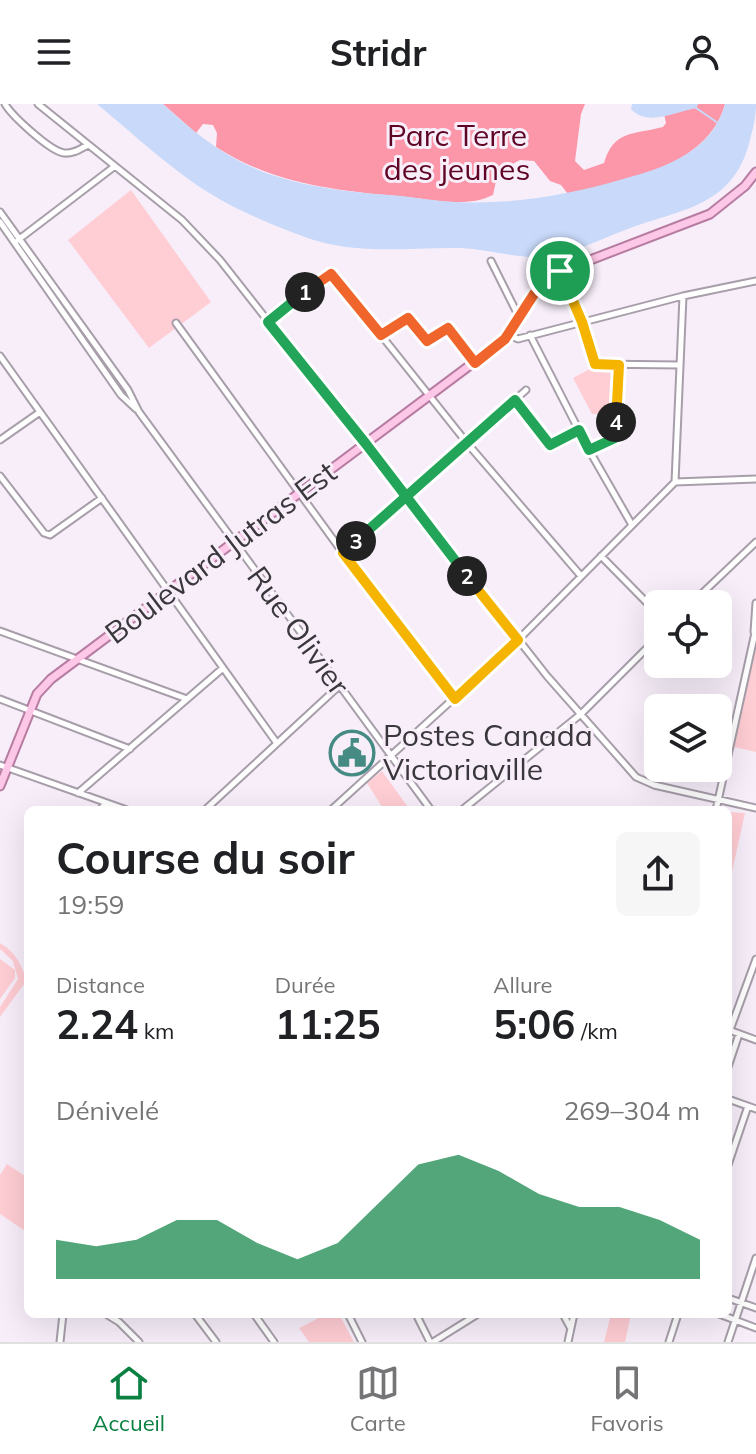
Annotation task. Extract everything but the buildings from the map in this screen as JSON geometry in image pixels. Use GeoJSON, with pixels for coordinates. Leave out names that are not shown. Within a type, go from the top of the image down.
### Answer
{"type":"FeatureCollection","features":[{"type":"Feature","properties":{"kind":"main road","name":"Boulevard Jutras Est"},"geometry":{"type":"LineString","coordinates":[[0,786],[3,766],[42,687],[475,363],[509,335],[542,285],[560,271],[700,219],[718,209],[756,172]]}},
{"type":"Feature","properties":{"kind":"main road"},"geometry":{"type":"LineString","coordinates":[[745,186],[756,182]]}},
{"type":"Feature","properties":{"kind":"street"},"geometry":{"type":"LineString","coordinates":[[5,104],[13,115],[55,150],[69,153],[88,145]]}},
{"type":"Feature","properties":{"kind":"street"},"geometry":{"type":"LineString","coordinates":[[38,104],[194,232],[366,444],[518,640],[640,780],[756,808]]}},
{"type":"Feature","properties":{"kind":"street"},"geometry":{"type":"LineString","coordinates":[[17,241],[115,166]]}},
{"type":"Feature","properties":{"kind":"street","name":"Rue Olivier"},"geometry":{"type":"LineString","coordinates":[[0,212],[121,395],[139,412],[428,806]]}},
{"type":"Feature","properties":{"kind":"street","name":"Rue Olivier"},"geometry":{"type":"LineString","coordinates":[[0,222],[17,241]]}},
{"type":"Feature","properties":{"kind":"street"},"geometry":{"type":"LineString","coordinates":[[491,261],[520,319]]}},
{"type":"Feature","properties":{"kind":"street"},"geometry":{"type":"LineString","coordinates":[[560,271],[582,322],[595,364],[679,365]]}},
{"type":"Feature","properties":{"kind":"street"},"geometry":{"type":"LineString","coordinates":[[268,322],[326,274],[331,274],[467,443],[581,576]]}},
{"type":"Feature","properties":{"kind":"street"},"geometry":{"type":"LineString","coordinates":[[509,335],[518,339],[683,296],[756,281]]}},
{"type":"Feature","properties":{"kind":"street"},"geometry":{"type":"LineString","coordinates":[[675,482],[683,296]]}},
{"type":"Feature","properties":{"kind":"street"},"geometry":{"type":"LineString","coordinates":[[381,335],[409,318],[427,341],[450,329],[475,363]]}},
{"type":"Feature","properties":{"kind":"street"},"geometry":{"type":"LineString","coordinates":[[176,323],[299,494],[455,699]]}},
{"type":"Feature","properties":{"kind":"street"},"geometry":{"type":"LineString","coordinates":[[530,335],[589,450],[632,525]]}},
{"type":"Feature","properties":{"kind":"street"},"geometry":{"type":"LineString","coordinates":[[0,356],[276,742]]}},
{"type":"Feature","properties":{"kind":"street"},"geometry":{"type":"LineString","coordinates":[[589,450],[616,436],[619,365]]}},
{"type":"Feature","properties":{"kind":"street"},"geometry":{"type":"LineString","coordinates":[[343,553],[526,390]]}},
{"type":"Feature","properties":{"kind":"street"},"geometry":{"type":"LineString","coordinates":[[515,400],[548,444],[554,444],[579,430]]}},
{"type":"Feature","properties":{"kind":"street"},"geometry":{"type":"LineString","coordinates":[[0,440],[40,412]]}},
{"type":"Feature","properties":{"kind":"street"},"geometry":{"type":"LineString","coordinates":[[0,476],[47,535],[102,498]]}},
{"type":"Feature","properties":{"kind":"street"},"geometry":{"type":"LineString","coordinates":[[335,806],[518,640],[675,482],[756,479]]}},
{"type":"Feature","properties":{"kind":"street"},"geometry":{"type":"LineString","coordinates":[[706,590],[756,542]]}},
{"type":"Feature","properties":{"kind":"street"},"geometry":{"type":"LineString","coordinates":[[601,556],[644,600]]}},
{"type":"Feature","properties":{"kind":"street"},"geometry":{"type":"LineString","coordinates":[[717,806],[755,630],[756,603]]}},
{"type":"Feature","properties":{"kind":"street"},"geometry":{"type":"LineString","coordinates":[[0,631],[187,699]]}},
{"type":"Feature","properties":{"kind":"street"},"geometry":{"type":"LineString","coordinates":[[467,806],[581,714],[644,651]]}},
{"type":"Feature","properties":{"kind":"street"},"geometry":{"type":"LineString","coordinates":[[78,793],[223,668]]}},
{"type":"Feature","properties":{"kind":"street"},"geometry":{"type":"LineString","coordinates":[[209,806],[339,686]]}},
{"type":"Feature","properties":{"kind":"street"},"geometry":{"type":"LineString","coordinates":[[0,699],[130,749]]}},
{"type":"Feature","properties":{"kind":"street"},"geometry":{"type":"LineString","coordinates":[[3,766],[115,806]]}},
{"type":"Feature","properties":{"kind":"street"},"geometry":{"type":"LineString","coordinates":[[473,801],[477,806]]}},
{"type":"Feature","properties":{"kind":"street"},"geometry":{"type":"LineString","coordinates":[[732,1023],[756,959]]}},
{"type":"Feature","properties":{"kind":"street"},"geometry":{"type":"LineString","coordinates":[[732,1031],[756,1040]]}},
{"type":"Feature","properties":{"kind":"street"},"geometry":{"type":"LineString","coordinates":[[732,1055],[739,1034]]}},
{"type":"Feature","properties":{"kind":"street"},"geometry":{"type":"LineString","coordinates":[[732,1100],[756,1109]]}},
{"type":"Feature","properties":{"kind":"street"},"geometry":{"type":"LineString","coordinates":[[732,1153],[748,1106]]}},
{"type":"Feature","properties":{"kind":"street"},"geometry":{"type":"LineString","coordinates":[[728,1342],[756,1258]]}},
{"type":"Feature","properties":{"kind":"street"},"geometry":{"type":"LineString","coordinates":[[732,1299],[756,1308]]}},
{"type":"Feature","properties":{"kind":"street"},"geometry":{"type":"LineString","coordinates":[[60,1342],[63,1318]]}},
{"type":"Feature","properties":{"kind":"street"},"geometry":{"type":"LineString","coordinates":[[114,1318],[139,1342]]}},
{"type":"Feature","properties":{"kind":"street"},"geometry":{"type":"LineString","coordinates":[[198,1318],[216,1342]]}},
{"type":"Feature","properties":{"kind":"street"},"geometry":{"type":"LineString","coordinates":[[257,1318],[274,1342]]}},
{"type":"Feature","properties":{"kind":"street"},"geometry":{"type":"LineString","coordinates":[[350,1318],[362,1342]]}},
{"type":"Feature","properties":{"kind":"street"},"geometry":{"type":"LineString","coordinates":[[418,1318],[432,1342],[471,1318]]}},
{"type":"Feature","properties":{"kind":"street"},"geometry":{"type":"LineString","coordinates":[[565,1318],[571,1327]]}},
{"type":"Feature","properties":{"kind":"street"},"geometry":{"type":"LineString","coordinates":[[568,1342],[573,1318]]}},
{"type":"Feature","properties":{"kind":"street"},"geometry":{"type":"LineString","coordinates":[[669,1342],[677,1318]]}},
{"type":"Feature","properties":{"kind":"street"},"geometry":{"type":"LineString","coordinates":[[730,1318],[756,1328]]}},
{"type":"Feature","properties":{"kind":"shaded area"},"geometry":{"type":"Polygon","coordinates":[[[131,190],[211,302],[149,348],[68,240],[131,190]]]}},
{"type":"Feature","properties":{"kind":"shaded area"},"geometry":{"type":"Polygon","coordinates":[[[597,365],[619,365],[617,413],[592,414],[573,378],[597,365]]]}},
{"type":"Feature","properties":{"kind":"shaded area"},"geometry":{"type":"Polygon","coordinates":[[[756,642],[756,752],[734,747],[756,642]]]}},
{"type":"Feature","properties":{"kind":"shaded area"},"geometry":{"type":"Polygon","coordinates":[[[382,771],[407,806],[381,806],[367,783],[382,771]]]}},
{"type":"Feature","properties":{"kind":"shaded area"},"geometry":{"type":"Polygon","coordinates":[[[732,812],[745,813],[732,872],[732,812]]]}},
{"type":"Feature","properties":{"kind":"shaded area"},"geometry":{"type":"Polygon","coordinates":[[[0,943],[14,955],[24,973],[24,984],[0,1017],[0,1007],[18,979],[13,961],[0,949],[0,943]]]}},
{"type":"Feature","properties":{"kind":"shaded area"},"geometry":{"type":"Polygon","coordinates":[[[0,959],[15,970],[15,978],[0,999],[0,959]]]}},
{"type":"Feature","properties":{"kind":"shaded area"},"geometry":{"type":"Polygon","coordinates":[[[7,1164],[24,1175],[24,1230],[0,1214],[0,1175],[7,1164]]]}},
{"type":"Feature","properties":{"kind":"shaded area"},"geometry":{"type":"Polygon","coordinates":[[[341,1318],[354,1342],[309,1342],[299,1328],[317,1319],[341,1318]]]}},
{"type":"Feature","properties":{"kind":"shaded area"},"geometry":{"type":"Polygon","coordinates":[[[610,1318],[630,1318],[625,1342],[604,1342],[610,1318]]]}},
{"type":"Feature","properties":{"kind":"green space","name":"Parc Terre des jeunes"},"geometry":{"type":"Polygon","coordinates":[[[163,104],[585,104],[575,161],[584,170],[604,163],[608,152],[619,139],[663,127],[666,123],[664,114],[696,108],[698,104],[725,104],[716,125],[701,143],[682,157],[637,177],[568,194],[561,185],[550,181],[534,161],[520,160],[498,172],[493,195],[462,202],[357,192],[284,178],[238,160],[216,147],[217,133],[213,125],[203,124],[196,133],[163,104]]]}},
{"type":"Feature","properties":{"kind":"water"},"geometry":{"type":"Polygon","coordinates":[[[97,104],[163,104],[201,137],[229,155],[259,170],[290,180],[353,192],[476,203],[561,194],[655,169],[699,145],[719,120],[725,104],[756,104],[750,140],[742,163],[716,194],[700,204],[581,248],[540,257],[461,248],[363,249],[305,237],[211,194],[167,163],[97,104]]]}},
{"type":"Feature","properties":{"kind":"water"},"geometry":{"type":"Polygon","coordinates":[[[632,104],[698,104],[696,108],[653,118],[638,114],[631,109],[632,104]]]}},
{"type":"Feature","properties":{"kind":"waterway"},"geometry":{"type":"LineString","coordinates":[[696,108],[718,123]]}},
{"type":"Feature","properties":{"kind":"place","name":"Postes Canada Victoriaville"},"geometry":{"type":"Point","coordinates":[352,753]}},
{"type":"Feature","properties":{"kind":"route"},"geometry":{"type":"LineString","coordinates":[[560,271],[534,294],[505,339],[475,363],[448,328],[427,341],[408,318],[381,335],[331,274],[326,274],[268,322],[366,444],[406,497],[457,563],[518,640],[455,699],[343,553],[406,497],[467,443],[515,400],[550,445],[579,430],[589,450],[615,438],[619,365],[595,364],[582,322],[560,271]]}}]}
